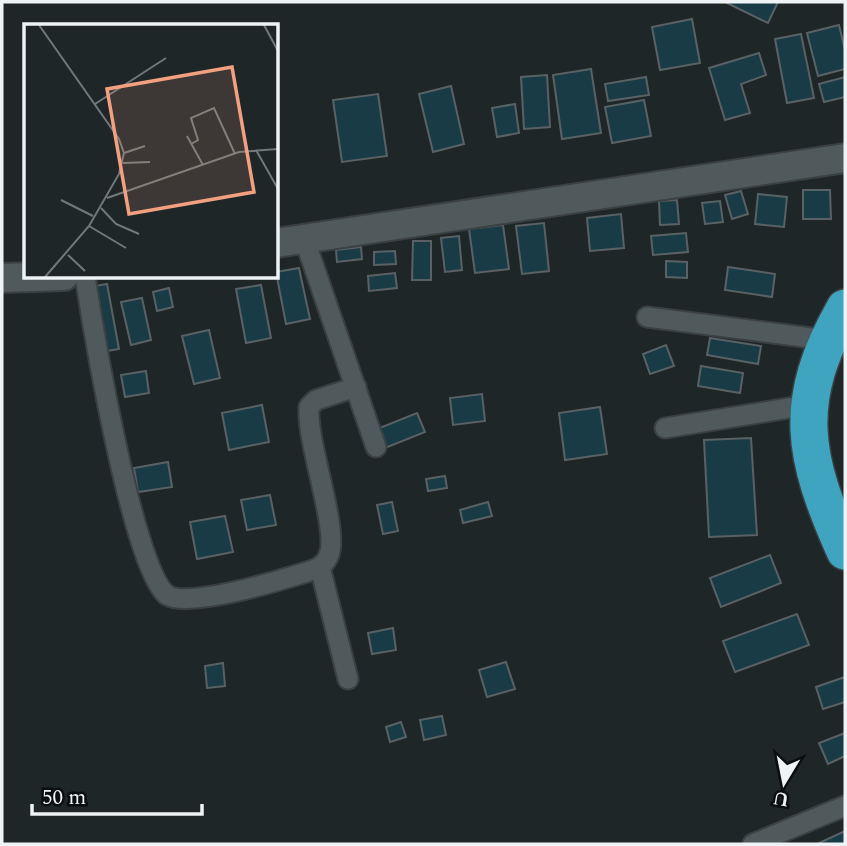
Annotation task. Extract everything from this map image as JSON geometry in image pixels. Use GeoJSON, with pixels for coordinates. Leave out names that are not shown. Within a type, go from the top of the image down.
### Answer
{"type":"FeatureCollection","features":[{"type":"Feature","properties":{"kind":"highway"},"geometry":{"type":"LineString","coordinates":[[845,309],[827,340],[808,405],[807,424],[812,464],[823,502],[845,551]]}},
{"type":"Feature","properties":{"kind":"street"},"geometry":{"type":"LineString","coordinates":[[376,447],[356,387],[290,241],[845,158]]}},
{"type":"Feature","properties":{"kind":"street"},"geometry":{"type":"LineString","coordinates":[[2,278],[24,277]]}},
{"type":"Feature","properties":{"kind":"street"},"geometry":{"type":"LineString","coordinates":[[85,278],[95,344],[131,508],[142,549],[167,595],[178,599],[207,598],[320,567],[328,559],[331,541],[308,431],[309,407],[316,400],[356,387]]}},
{"type":"Feature","properties":{"kind":"street"},"geometry":{"type":"LineString","coordinates":[[647,317],[827,340]]}},
{"type":"Feature","properties":{"kind":"street"},"geometry":{"type":"LineString","coordinates":[[665,428],[808,405]]}},
{"type":"Feature","properties":{"kind":"street"},"geometry":{"type":"LineString","coordinates":[[320,567],[348,679]]}},
{"type":"Feature","properties":{"kind":"street"},"geometry":{"type":"LineString","coordinates":[[753,844],[845,806]]}},
{"type":"Feature","properties":{"kind":"building"},"geometry":{"type":"Polygon","coordinates":[[[725,2],[778,2],[768,23],[725,2]]]}},
{"type":"Feature","properties":{"kind":"building"},"geometry":{"type":"Polygon","coordinates":[[[692,19],[700,63],[660,70],[652,27],[692,19]]]}},
{"type":"Feature","properties":{"kind":"building"},"geometry":{"type":"Polygon","coordinates":[[[839,25],[845,50],[845,69],[818,76],[807,33],[839,25]]]}},
{"type":"Feature","properties":{"kind":"building"},"geometry":{"type":"Polygon","coordinates":[[[801,34],[814,98],[787,103],[775,39],[801,34]]]}},
{"type":"Feature","properties":{"kind":"building"},"geometry":{"type":"Polygon","coordinates":[[[759,53],[766,75],[741,84],[750,113],[725,120],[709,68],[759,53]]]}},
{"type":"Feature","properties":{"kind":"building"},"geometry":{"type":"Polygon","coordinates":[[[591,69],[601,133],[562,139],[553,75],[591,69]]]}},
{"type":"Feature","properties":{"kind":"building"},"geometry":{"type":"Polygon","coordinates":[[[547,75],[550,127],[524,129],[521,77],[547,75]]]}},
{"type":"Feature","properties":{"kind":"building"},"geometry":{"type":"Polygon","coordinates":[[[646,77],[649,95],[608,101],[605,84],[646,77]]]}},
{"type":"Feature","properties":{"kind":"building"},"geometry":{"type":"Polygon","coordinates":[[[845,77],[845,97],[824,102],[819,84],[845,77]]]}},
{"type":"Feature","properties":{"kind":"building"},"geometry":{"type":"Polygon","coordinates":[[[451,86],[464,144],[433,152],[419,94],[451,86]]]}},
{"type":"Feature","properties":{"kind":"building"},"geometry":{"type":"Polygon","coordinates":[[[378,94],[387,156],[342,162],[333,100],[378,94]]]}},
{"type":"Feature","properties":{"kind":"building"},"geometry":{"type":"Polygon","coordinates":[[[644,100],[651,136],[612,143],[605,107],[644,100]]]}},
{"type":"Feature","properties":{"kind":"building"},"geometry":{"type":"Polygon","coordinates":[[[515,104],[519,133],[497,137],[492,108],[515,104]]]}},
{"type":"Feature","properties":{"kind":"building"},"geometry":{"type":"Polygon","coordinates":[[[803,190],[830,190],[831,219],[803,219],[803,190]]]}},
{"type":"Feature","properties":{"kind":"building"},"geometry":{"type":"Polygon","coordinates":[[[741,191],[748,214],[732,219],[725,195],[741,191]]]}},
{"type":"Feature","properties":{"kind":"building"},"geometry":{"type":"Polygon","coordinates":[[[758,194],[787,197],[784,227],[755,224],[758,194]]]}},
{"type":"Feature","properties":{"kind":"building"},"geometry":{"type":"Polygon","coordinates":[[[677,200],[679,224],[660,225],[659,201],[677,200]]]}},
{"type":"Feature","properties":{"kind":"building"},"geometry":{"type":"Polygon","coordinates":[[[720,201],[723,222],[705,224],[702,203],[720,201]]]}},
{"type":"Feature","properties":{"kind":"building"},"geometry":{"type":"Polygon","coordinates":[[[621,214],[624,248],[590,251],[587,218],[621,214]]]}},
{"type":"Feature","properties":{"kind":"building"},"geometry":{"type":"Polygon","coordinates":[[[544,223],[549,271],[522,274],[516,226],[544,223]]]}},
{"type":"Feature","properties":{"kind":"building"},"geometry":{"type":"Polygon","coordinates":[[[503,225],[509,269],[475,273],[469,229],[503,225]]]}},
{"type":"Feature","properties":{"kind":"building"},"geometry":{"type":"Polygon","coordinates":[[[686,233],[688,252],[653,255],[651,236],[686,233]]]}},
{"type":"Feature","properties":{"kind":"building"},"geometry":{"type":"Polygon","coordinates":[[[459,236],[462,270],[445,272],[441,238],[459,236]]]}},
{"type":"Feature","properties":{"kind":"building"},"geometry":{"type":"Polygon","coordinates":[[[413,241],[431,241],[431,280],[412,280],[413,241]]]}},
{"type":"Feature","properties":{"kind":"building"},"geometry":{"type":"Polygon","coordinates":[[[361,247],[362,259],[337,262],[336,250],[361,247]]]}},
{"type":"Feature","properties":{"kind":"building"},"geometry":{"type":"Polygon","coordinates":[[[395,251],[396,264],[374,265],[374,252],[395,251]]]}},
{"type":"Feature","properties":{"kind":"building"},"geometry":{"type":"Polygon","coordinates":[[[666,261],[687,262],[687,278],[666,277],[666,261]]]}},
{"type":"Feature","properties":{"kind":"building"},"geometry":{"type":"Polygon","coordinates":[[[728,267],[775,274],[772,297],[725,290],[728,267]]]}},
{"type":"Feature","properties":{"kind":"building"},"geometry":{"type":"Polygon","coordinates":[[[299,268],[310,319],[286,324],[278,272],[299,268]]]}},
{"type":"Feature","properties":{"kind":"building"},"geometry":{"type":"Polygon","coordinates":[[[395,273],[397,288],[369,291],[368,276],[395,273]]]}},
{"type":"Feature","properties":{"kind":"building"},"geometry":{"type":"Polygon","coordinates":[[[107,284],[119,349],[107,351],[95,286],[107,284]]]}},
{"type":"Feature","properties":{"kind":"building"},"geometry":{"type":"Polygon","coordinates":[[[261,285],[271,338],[246,343],[236,289],[261,285]]]}},
{"type":"Feature","properties":{"kind":"building"},"geometry":{"type":"Polygon","coordinates":[[[169,288],[173,307],[157,311],[153,292],[169,288]]]}},
{"type":"Feature","properties":{"kind":"building"},"geometry":{"type":"Polygon","coordinates":[[[142,298],[151,340],[131,345],[121,302],[142,298]]]}},
{"type":"Feature","properties":{"kind":"building"},"geometry":{"type":"Polygon","coordinates":[[[209,330],[220,378],[194,384],[182,336],[209,330]]]}},
{"type":"Feature","properties":{"kind":"building"},"geometry":{"type":"Polygon","coordinates":[[[710,338],[761,346],[758,364],[707,355],[710,338]]]}},
{"type":"Feature","properties":{"kind":"building"},"geometry":{"type":"Polygon","coordinates":[[[666,345],[674,366],[650,374],[643,354],[666,345]]]}},
{"type":"Feature","properties":{"kind":"building"},"geometry":{"type":"Polygon","coordinates":[[[701,366],[743,373],[740,393],[698,386],[701,366]]]}},
{"type":"Feature","properties":{"kind":"building"},"geometry":{"type":"Polygon","coordinates":[[[146,371],[149,393],[125,397],[121,375],[146,371]]]}},
{"type":"Feature","properties":{"kind":"building"},"geometry":{"type":"Polygon","coordinates":[[[482,394],[485,421],[453,425],[450,398],[482,394]]]}},
{"type":"Feature","properties":{"kind":"building"},"geometry":{"type":"Polygon","coordinates":[[[262,405],[269,442],[229,450],[222,413],[262,405]]]}},
{"type":"Feature","properties":{"kind":"building"},"geometry":{"type":"Polygon","coordinates":[[[600,407],[607,454],[565,460],[559,413],[600,407]]]}},
{"type":"Feature","properties":{"kind":"building"},"geometry":{"type":"Polygon","coordinates":[[[417,413],[425,432],[385,448],[377,429],[417,413]]]}},
{"type":"Feature","properties":{"kind":"building"},"geometry":{"type":"Polygon","coordinates":[[[751,438],[757,535],[709,537],[704,440],[751,438]]]}},
{"type":"Feature","properties":{"kind":"building"},"geometry":{"type":"Polygon","coordinates":[[[168,462],[172,487],[138,492],[134,468],[168,462]]]}},
{"type":"Feature","properties":{"kind":"building"},"geometry":{"type":"Polygon","coordinates":[[[445,476],[447,488],[428,491],[426,479],[445,476]]]}},
{"type":"Feature","properties":{"kind":"building"},"geometry":{"type":"Polygon","coordinates":[[[270,495],[276,525],[247,530],[241,500],[270,495]]]}},
{"type":"Feature","properties":{"kind":"building"},"geometry":{"type":"Polygon","coordinates":[[[392,502],[398,531],[383,534],[377,505],[392,502]]]}},
{"type":"Feature","properties":{"kind":"building"},"geometry":{"type":"Polygon","coordinates":[[[488,502],[492,516],[463,523],[460,510],[488,502]]]}},
{"type":"Feature","properties":{"kind":"building"},"geometry":{"type":"Polygon","coordinates":[[[225,516],[233,552],[197,559],[190,522],[225,516]]]}},
{"type":"Feature","properties":{"kind":"building"},"geometry":{"type":"Polygon","coordinates":[[[770,555],[781,583],[721,607],[710,578],[770,555]]]}},
{"type":"Feature","properties":{"kind":"building"},"geometry":{"type":"Polygon","coordinates":[[[797,614],[809,645],[735,672],[723,641],[797,614]]]}},
{"type":"Feature","properties":{"kind":"building"},"geometry":{"type":"Polygon","coordinates":[[[393,628],[396,650],[372,654],[368,633],[393,628]]]}},
{"type":"Feature","properties":{"kind":"building"},"geometry":{"type":"Polygon","coordinates":[[[506,662],[515,689],[487,697],[479,670],[506,662]]]}},
{"type":"Feature","properties":{"kind":"building"},"geometry":{"type":"Polygon","coordinates":[[[223,663],[225,686],[207,688],[205,666],[223,663]]]}},
{"type":"Feature","properties":{"kind":"building"},"geometry":{"type":"Polygon","coordinates":[[[845,677],[845,702],[823,709],[816,687],[845,677]]]}},
{"type":"Feature","properties":{"kind":"building"},"geometry":{"type":"Polygon","coordinates":[[[442,716],[446,735],[424,740],[420,720],[442,716]]]}},
{"type":"Feature","properties":{"kind":"building"},"geometry":{"type":"Polygon","coordinates":[[[401,722],[406,737],[390,742],[386,727],[401,722]]]}},
{"type":"Feature","properties":{"kind":"building"},"geometry":{"type":"Polygon","coordinates":[[[845,733],[845,756],[828,764],[819,743],[845,733]]]}},
{"type":"Feature","properties":{"kind":"building"},"geometry":{"type":"Polygon","coordinates":[[[845,831],[845,844],[817,844],[845,831]]]}}]}
